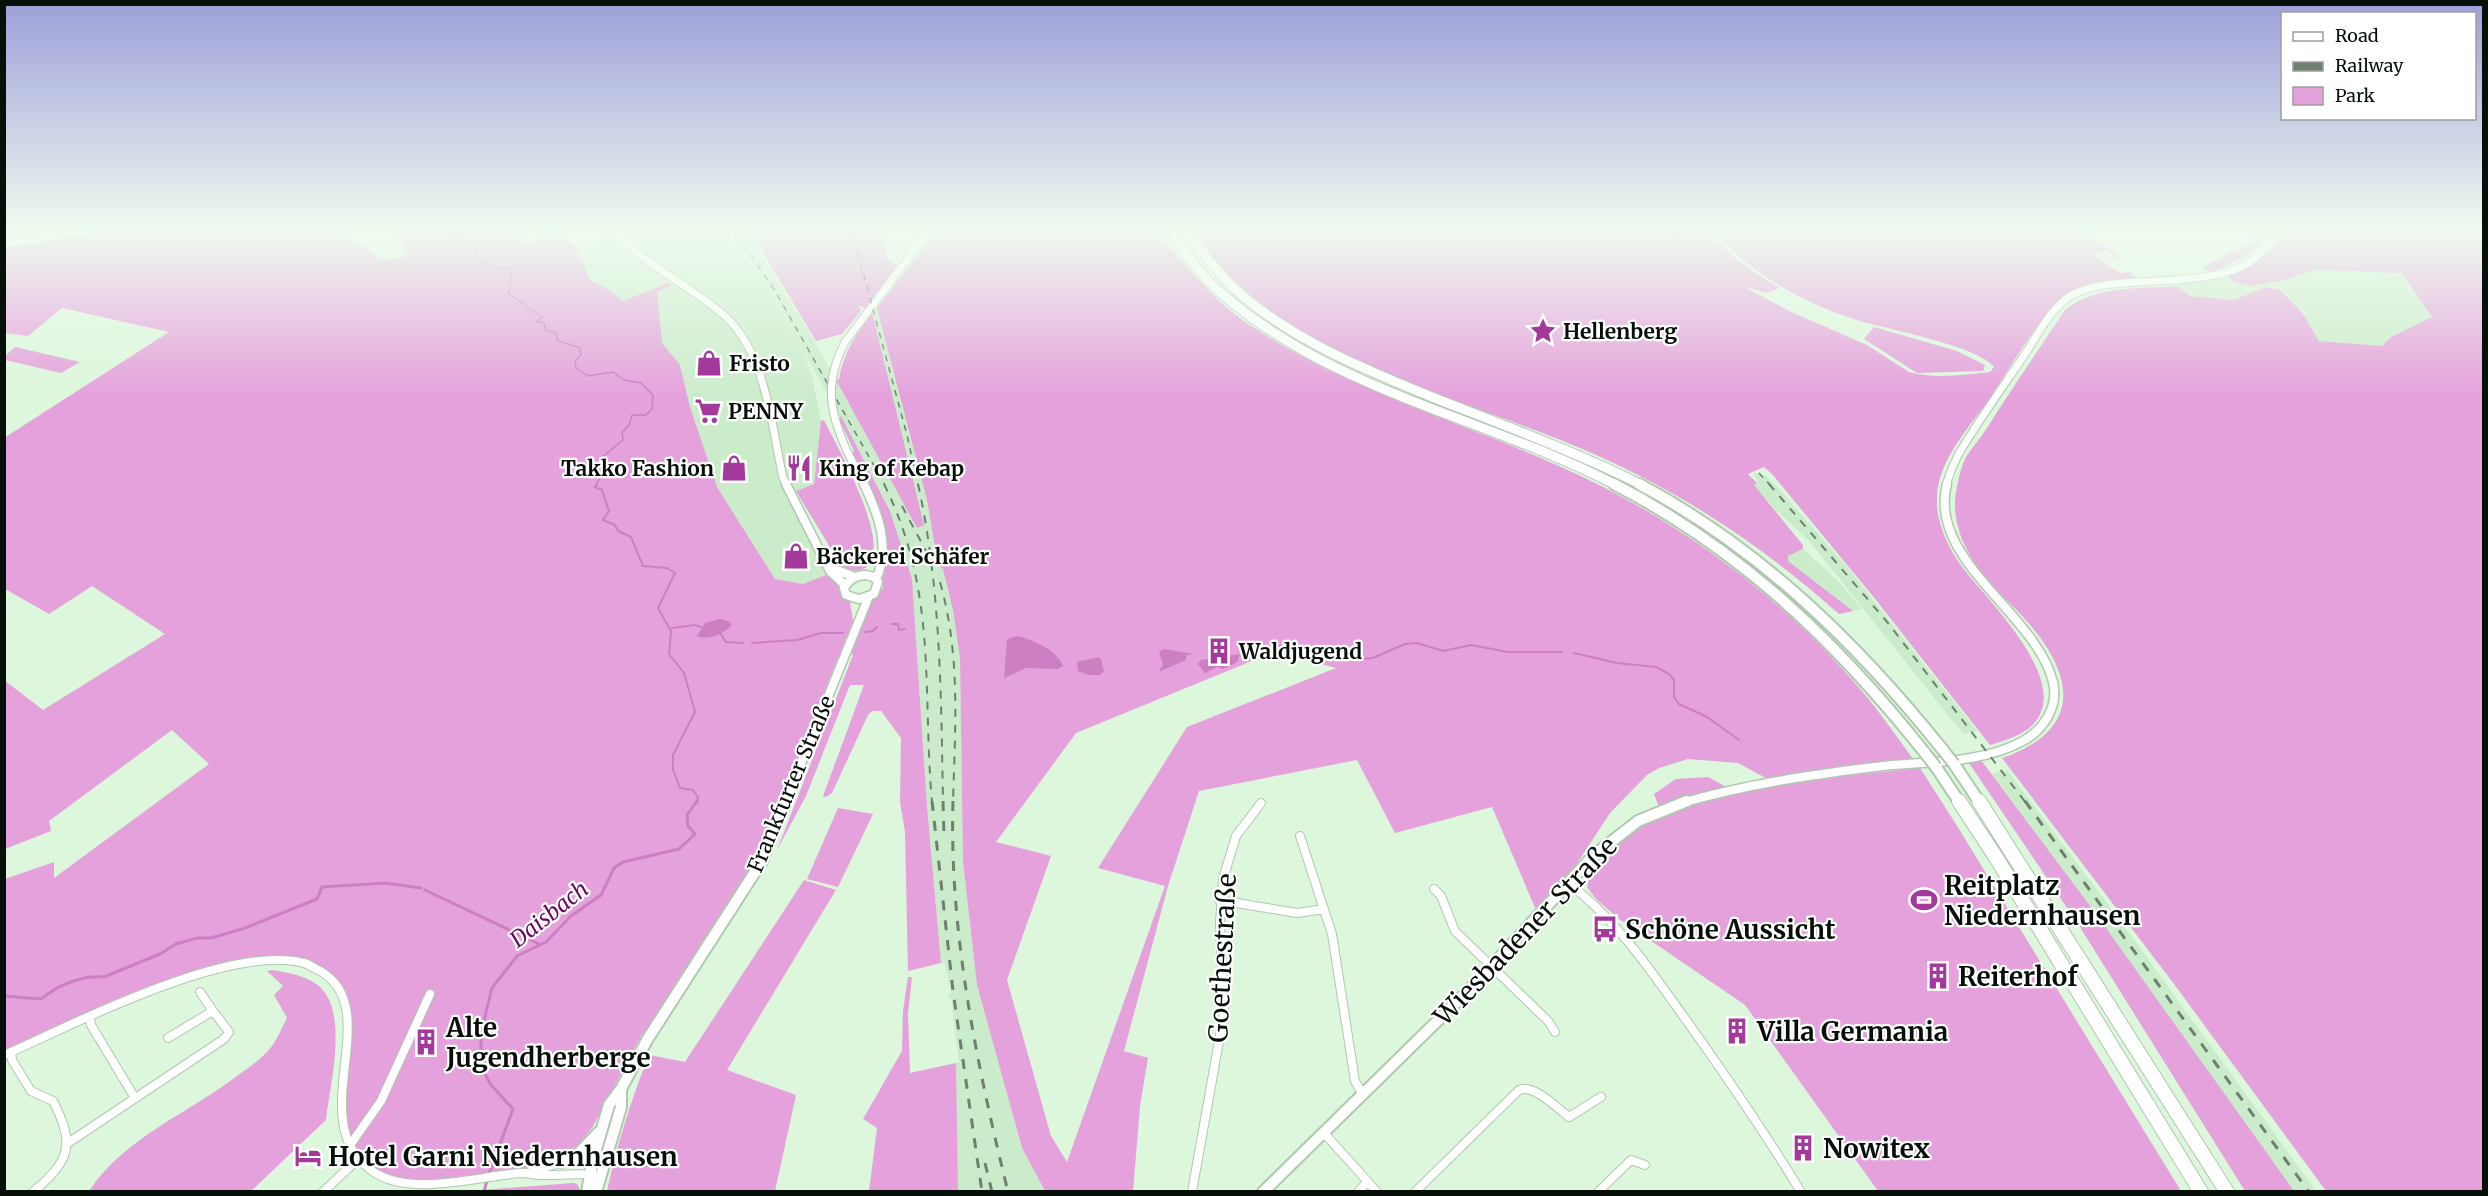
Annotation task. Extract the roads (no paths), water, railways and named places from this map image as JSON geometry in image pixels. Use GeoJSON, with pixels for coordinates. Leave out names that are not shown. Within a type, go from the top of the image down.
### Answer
{"type":"FeatureCollection","features":[{"type":"Feature","properties":{"kind":"highway"},"geometry":{"type":"LineString","coordinates":[[1212,284],[1223,296],[1284,339],[1356,376],[1596,475],[1662,510],[1718,546],[1771,587],[1822,633],[1871,684],[1936,768],[1997,859],[2201,1191]]}},
{"type":"Feature","properties":{"kind":"highway"},"geometry":{"type":"LineString","coordinates":[[1232,284],[1274,318],[1320,346],[1389,379],[1585,458],[1643,486],[1728,538],[1783,580],[1836,626],[1886,679],[1954,764],[2017,858],[2227,1191]]}},
{"type":"Feature","properties":{"kind":"main road"},"geometry":{"type":"LineString","coordinates":[[680,284],[720,312],[746,340],[758,367],[783,478],[832,574],[844,585],[844,593],[855,599],[869,596],[878,586],[876,579],[883,556],[876,515],[834,421],[829,399],[831,374],[844,342],[888,284]]}},
{"type":"Feature","properties":{"kind":"main road","name":"Wiesbadener Straße"},"geometry":{"type":"LineString","coordinates":[[1263,1191],[1362,1093],[1421,1039],[1491,968],[1609,841],[1660,810],[1755,786],[1864,768],[1997,752],[2027,740],[2043,727],[2052,709],[2054,692],[2041,652],[2023,626],[1975,572],[1954,540],[1947,522],[1944,501],[1947,480],[1957,457],[2048,319],[2068,298],[2092,289],[2146,284]]}},
{"type":"Feature","properties":{"kind":"main road"},"geometry":{"type":"LineString","coordinates":[[866,575],[883,556]]}},
{"type":"Feature","properties":{"kind":"main road"},"geometry":{"type":"LineString","coordinates":[[829,567],[838,572],[855,576],[866,575],[876,579]]}},
{"type":"Feature","properties":{"kind":"main road"},"geometry":{"type":"LineString","coordinates":[[844,585],[855,576]]}},
{"type":"Feature","properties":{"kind":"main road","name":"Frankfurter Straße"},"geometry":{"type":"LineString","coordinates":[[587,1191],[589,1174],[609,1105],[621,1089],[643,1047],[762,861],[869,596]]}},
{"type":"Feature","properties":{"kind":"main road","name":"Frankfurter Straße"},"geometry":{"type":"LineString","coordinates":[[855,599],[856,627]]}},
{"type":"Feature","properties":{"kind":"main road","name":"Frankfurter Straße"},"geometry":{"type":"LineString","coordinates":[[596,1191],[621,1107],[621,1089]]}},
{"type":"Feature","properties":{"kind":"main road"},"geometry":{"type":"LineString","coordinates":[[562,1162],[578,1154],[601,1130]]}},
{"type":"Feature","properties":{"kind":"street","name":"Goethestraße"},"geometry":{"type":"LineString","coordinates":[[1192,1191],[1224,1013],[1221,881],[1237,835],[1261,804]]}},
{"type":"Feature","properties":{"kind":"street"},"geometry":{"type":"LineString","coordinates":[[1300,836],[1332,934],[1355,1081],[1362,1093]]}},
{"type":"Feature","properties":{"kind":"street"},"geometry":{"type":"LineString","coordinates":[[1568,884],[1607,914],[1646,963],[1755,1117],[1802,1191]]}},
{"type":"Feature","properties":{"kind":"street"},"geometry":{"type":"LineString","coordinates":[[1434,889],[1441,896],[1455,931],[1549,1022],[1555,1032]]}},
{"type":"Feature","properties":{"kind":"street"},"geometry":{"type":"LineString","coordinates":[[1220,900],[1297,913],[1324,909]]}},
{"type":"Feature","properties":{"kind":"street"},"geometry":{"type":"LineString","coordinates":[[68,1143],[64,1126],[52,1101],[31,1091],[8,1053],[181,981],[255,961],[291,961],[318,969],[333,979],[348,1007],[347,1047],[339,1099],[342,1127],[348,1148],[357,1159],[376,1173],[405,1183],[474,1180],[527,1173],[540,1175],[602,1174]]}},
{"type":"Feature","properties":{"kind":"street"},"geometry":{"type":"LineString","coordinates":[[33,1191],[45,1183],[68,1143],[228,1035],[229,1032],[200,992]]}},
{"type":"Feature","properties":{"kind":"street"},"geometry":{"type":"LineString","coordinates":[[348,1148],[381,1101],[430,994]]}},
{"type":"Feature","properties":{"kind":"street"},"geometry":{"type":"LineString","coordinates":[[168,1038],[213,1011]]}},
{"type":"Feature","properties":{"kind":"street"},"geometry":{"type":"LineString","coordinates":[[90,1019],[91,1025],[135,1098]]}},
{"type":"Feature","properties":{"kind":"street"},"geometry":{"type":"LineString","coordinates":[[1414,1191],[1519,1090],[1524,1088],[1532,1090],[1569,1118],[1601,1096]]}},
{"type":"Feature","properties":{"kind":"street"},"geometry":{"type":"LineString","coordinates":[[1324,1133],[1377,1191]]}},
{"type":"Feature","properties":{"kind":"street"},"geometry":{"type":"LineString","coordinates":[[527,1173],[542,1166],[562,1162],[606,1158]]}},
{"type":"Feature","properties":{"kind":"street"},"geometry":{"type":"LineString","coordinates":[[323,1191],[357,1159]]}},
{"type":"Feature","properties":{"kind":"street"},"geometry":{"type":"LineString","coordinates":[[1598,1191],[1631,1160],[1645,1165]]}},
{"type":"Feature","properties":{"kind":"street"},"geometry":{"type":"LineString","coordinates":[[1358,1191],[1367,1182]]}},
{"type":"Feature","properties":{"kind":"waterway","name":"Daisbach"},"geometry":{"type":"LineString","coordinates":[[511,284],[508,293],[542,317],[537,322],[544,323],[546,331],[555,332],[558,341],[580,348],[581,355],[575,361],[576,368],[588,376],[613,372],[624,380],[641,383],[653,395],[652,409],[646,415],[632,415],[629,425],[622,433],[623,440],[602,457],[602,461],[609,462],[596,485]]}},
{"type":"Feature","properties":{"kind":"waterway","name":"Daisbach"},"geometry":{"type":"LineString","coordinates":[[597,484],[595,487],[602,490],[609,511],[603,520],[615,525],[618,531],[631,537],[643,566],[667,568],[675,573],[658,608],[671,631],[669,654],[684,673],[695,712],[673,755],[673,770],[680,788],[693,790],[698,797],[697,803]]}},
{"type":"Feature","properties":{"kind":"waterway"},"geometry":{"type":"LineString","coordinates":[[892,624],[898,624],[899,630],[905,629]]}},
{"type":"Feature","properties":{"kind":"waterway"},"geometry":{"type":"LineString","coordinates":[[672,628],[695,625],[701,627]]}},
{"type":"Feature","properties":{"kind":"waterway"},"geometry":{"type":"LineString","coordinates":[[865,632],[873,631],[877,627]]}},
{"type":"Feature","properties":{"kind":"waterway"},"geometry":{"type":"LineString","coordinates":[[720,633],[726,642],[743,643]]}},
{"type":"Feature","properties":{"kind":"waterway"},"geometry":{"type":"LineString","coordinates":[[752,643],[797,640],[821,633],[843,633]]}},
{"type":"Feature","properties":{"kind":"waterway"},"geometry":{"type":"LineString","coordinates":[[1241,656],[1257,650],[1284,645],[1361,659],[1373,658],[1405,644],[1417,643],[1443,651],[1471,645],[1508,652],[1562,652]]}},
{"type":"Feature","properties":{"kind":"waterway"},"geometry":{"type":"LineString","coordinates":[[1574,653],[1617,663],[1656,667],[1669,674],[1674,680],[1674,697],[1679,704],[1707,717],[1739,740]]}},
{"type":"Feature","properties":{"kind":"waterway","name":"Daisbach"},"geometry":{"type":"LineString","coordinates":[[489,1174],[513,1109],[491,1085],[481,1067],[481,1033],[492,988],[517,956],[546,942],[571,916],[601,895],[614,868],[623,862],[679,849],[695,834],[688,826],[687,815],[697,801]]}},
{"type":"Feature","properties":{"kind":"waterway"},"geometry":{"type":"LineString","coordinates":[[4,996],[41,999],[71,982],[104,977],[160,954],[176,944],[197,938],[211,938],[245,928],[317,899],[322,887],[385,883],[421,888]]}},
{"type":"Feature","properties":{"kind":"waterway"},"geometry":{"type":"LineString","coordinates":[[425,890],[539,944]]}},
{"type":"Feature","properties":{"kind":"waterway","name":"Daisbach"},"geometry":{"type":"LineString","coordinates":[[484,1192],[487,1180]]}},
{"type":"Feature","properties":{"kind":"railway"},"geometry":{"type":"LineString","coordinates":[[770,284],[885,485]]}},
{"type":"Feature","properties":{"kind":"railway"},"geometry":{"type":"LineString","coordinates":[[866,284],[907,435],[918,485]]}},
{"type":"Feature","properties":{"kind":"railway"},"geometry":{"type":"LineString","coordinates":[[1759,473],[1770,485]]}},
{"type":"Feature","properties":{"kind":"railway"},"geometry":{"type":"LineString","coordinates":[[884,484],[901,524],[913,564],[920,602],[927,680],[932,803]]}},
{"type":"Feature","properties":{"kind":"railway"},"geometry":{"type":"LineString","coordinates":[[918,484],[926,523],[935,602],[940,682],[943,803]]}},
{"type":"Feature","properties":{"kind":"railway"},"geometry":{"type":"LineString","coordinates":[[1769,484],[1888,623],[2026,803]]}},
{"type":"Feature","properties":{"kind":"railway"},"geometry":{"type":"LineString","coordinates":[[902,506],[926,551]]}},
{"type":"Feature","properties":{"kind":"railway"},"geometry":{"type":"LineString","coordinates":[[940,582],[947,610],[954,665],[953,803]]}},
{"type":"Feature","properties":{"kind":"railway"},"geometry":{"type":"LineString","coordinates":[[932,801],[953,991],[982,1192]]}},
{"type":"Feature","properties":{"kind":"railway"},"geometry":{"type":"LineString","coordinates":[[943,801],[944,836]]}},
{"type":"Feature","properties":{"kind":"railway"},"geometry":{"type":"LineString","coordinates":[[2025,801],[2309,1192]]}},
{"type":"Feature","properties":{"kind":"railway"},"geometry":{"type":"LineString","coordinates":[[953,803],[953,850],[960,949],[976,1047],[1008,1192]]}},
{"type":"Feature","properties":{"kind":"railway"},"geometry":{"type":"LineString","coordinates":[[985,1163],[992,1192]]}},
{"type":"Feature","properties":{"kind":"place","name":"Hellenberg"},"geometry":{"type":"Point","coordinates":[1543,331]}},
{"type":"Feature","properties":{"kind":"place","name":"Fristo"},"geometry":{"type":"Point","coordinates":[709,363]}},
{"type":"Feature","properties":{"kind":"place","name":"PENNY"},"geometry":{"type":"Point","coordinates":[708,411]}},
{"type":"Feature","properties":{"kind":"place","name":"Takko Fashion"},"geometry":{"type":"Point","coordinates":[734,468]}},
{"type":"Feature","properties":{"kind":"place","name":"King of Kebap"},"geometry":{"type":"Point","coordinates":[799,468]}},
{"type":"Feature","properties":{"kind":"place","name":"Bäckerei Schäfer"},"geometry":{"type":"Point","coordinates":[796,556]}},
{"type":"Feature","properties":{"kind":"place","name":"Waldjugend"},"geometry":{"type":"Point","coordinates":[1219,651]}},
{"type":"Feature","properties":{"kind":"place","name":"Reitplatz Niedernhausen"},"geometry":{"type":"Point","coordinates":[1924,900]}},
{"type":"Feature","properties":{"kind":"place","name":"Schöne Aussicht"},"geometry":{"type":"Point","coordinates":[1605,929]}},
{"type":"Feature","properties":{"kind":"place","name":"Reiterhof"},"geometry":{"type":"Point","coordinates":[1938,976]}},
{"type":"Feature","properties":{"kind":"place","name":"Villa Germania"},"geometry":{"type":"Point","coordinates":[1737,1031]}},
{"type":"Feature","properties":{"kind":"place","name":"Alte Jugendherberge"},"geometry":{"type":"Point","coordinates":[426,1042]}},
{"type":"Feature","properties":{"kind":"place","name":"Nowitex"},"geometry":{"type":"Point","coordinates":[1803,1148]}},
{"type":"Feature","properties":{"kind":"place","name":"Hotel Garni Niedernhausen"},"geometry":{"type":"Point","coordinates":[308,1156]}}]}
